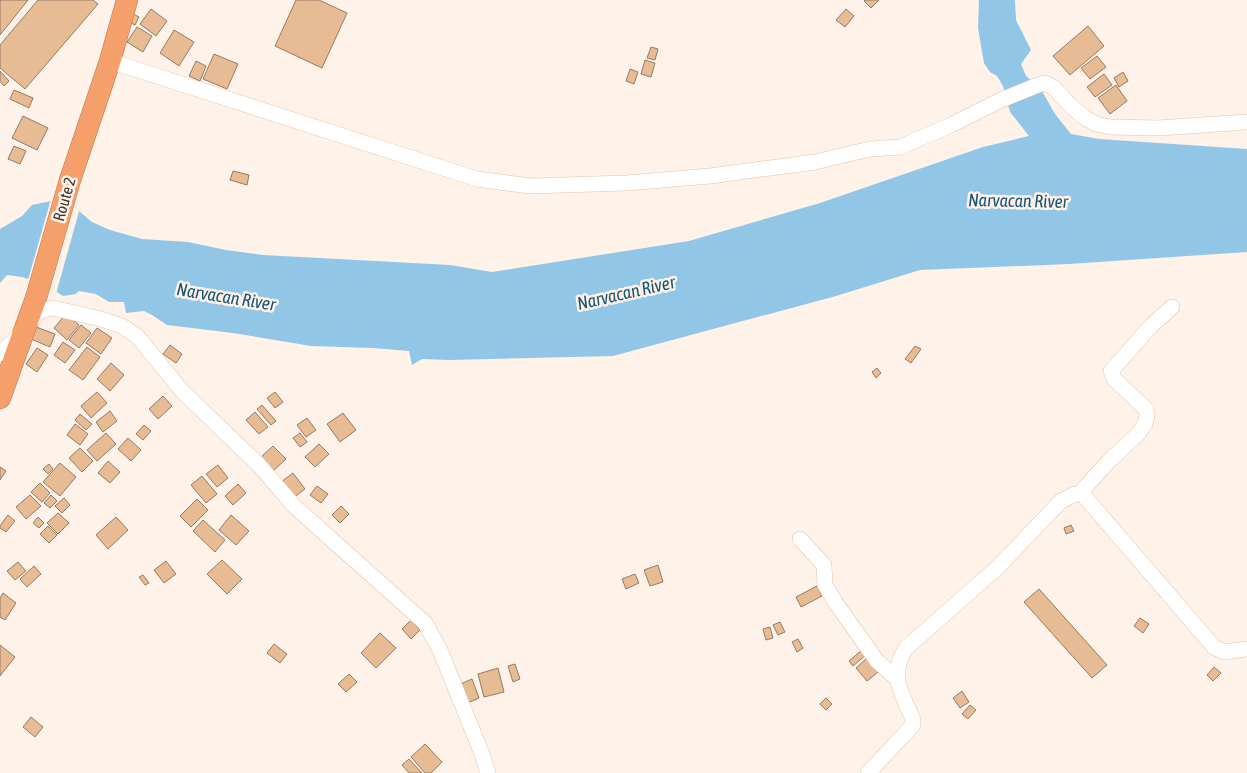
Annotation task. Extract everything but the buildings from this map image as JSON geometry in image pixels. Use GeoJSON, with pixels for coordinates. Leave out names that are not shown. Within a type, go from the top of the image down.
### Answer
{"type":"FeatureCollection","features":[{"type":"Feature","properties":{"kind":"highway","name":"Route 2"},"geometry":{"type":"LineString","coordinates":[[0,398],[36,298],[70,180],[110,60],[127,0]]}},
{"type":"Feature","properties":{"kind":"street"},"geometry":{"type":"LineString","coordinates":[[110,60],[477,179],[530,186],[626,183],[710,176],[815,162],[870,149],[900,147],[1038,84],[1053,87],[1085,118],[1096,124],[1111,127],[1158,128],[1247,122]]}},
{"type":"Feature","properties":{"kind":"street"},"geometry":{"type":"LineString","coordinates":[[1079,494],[1108,460],[1138,434],[1145,424],[1146,410],[1114,379],[1111,371],[1150,326],[1172,307]]}},
{"type":"Feature","properties":{"kind":"street"},"geometry":{"type":"LineString","coordinates":[[0,354],[24,331],[36,315],[43,310],[53,308],[101,318],[122,326],[137,336],[182,391],[258,464],[294,506],[425,623],[440,650],[488,773]]}},
{"type":"Feature","properties":{"kind":"street"},"geometry":{"type":"LineString","coordinates":[[868,773],[913,725],[896,678],[899,662],[906,648],[998,568],[1061,502],[1071,495],[1079,494],[1084,496],[1111,525],[1214,647],[1224,652],[1247,649]]}},
{"type":"Feature","properties":{"kind":"street"},"geometry":{"type":"LineString","coordinates":[[800,539],[824,565],[825,585],[835,602],[877,660],[896,678]]}},
{"type":"Feature","properties":{"kind":"water","name":"Narvacan River"},"geometry":{"type":"Polygon","coordinates":[[[979,0],[1015,0],[1016,20],[1031,50],[1021,64],[1026,76],[1042,91],[1055,114],[1071,134],[1099,139],[1247,149],[1247,252],[1069,264],[920,270],[836,296],[613,356],[422,359],[412,365],[409,351],[311,346],[233,333],[167,325],[144,311],[126,313],[124,302],[109,302],[96,294],[79,291],[76,294],[63,296],[36,281],[7,275],[0,283],[0,229],[22,216],[32,205],[51,201],[79,211],[92,222],[110,230],[142,239],[188,242],[263,255],[450,265],[492,272],[689,241],[820,203],[983,147],[1029,136],[1010,112],[1003,86],[997,76],[990,72],[984,63],[978,28],[979,0]]]}},
{"type":"Feature","properties":{"kind":"pier"},"geometry":{"type":"Polygon","coordinates":[[[51,199],[80,208],[56,294],[40,284],[28,280],[51,199]]]}}]}
